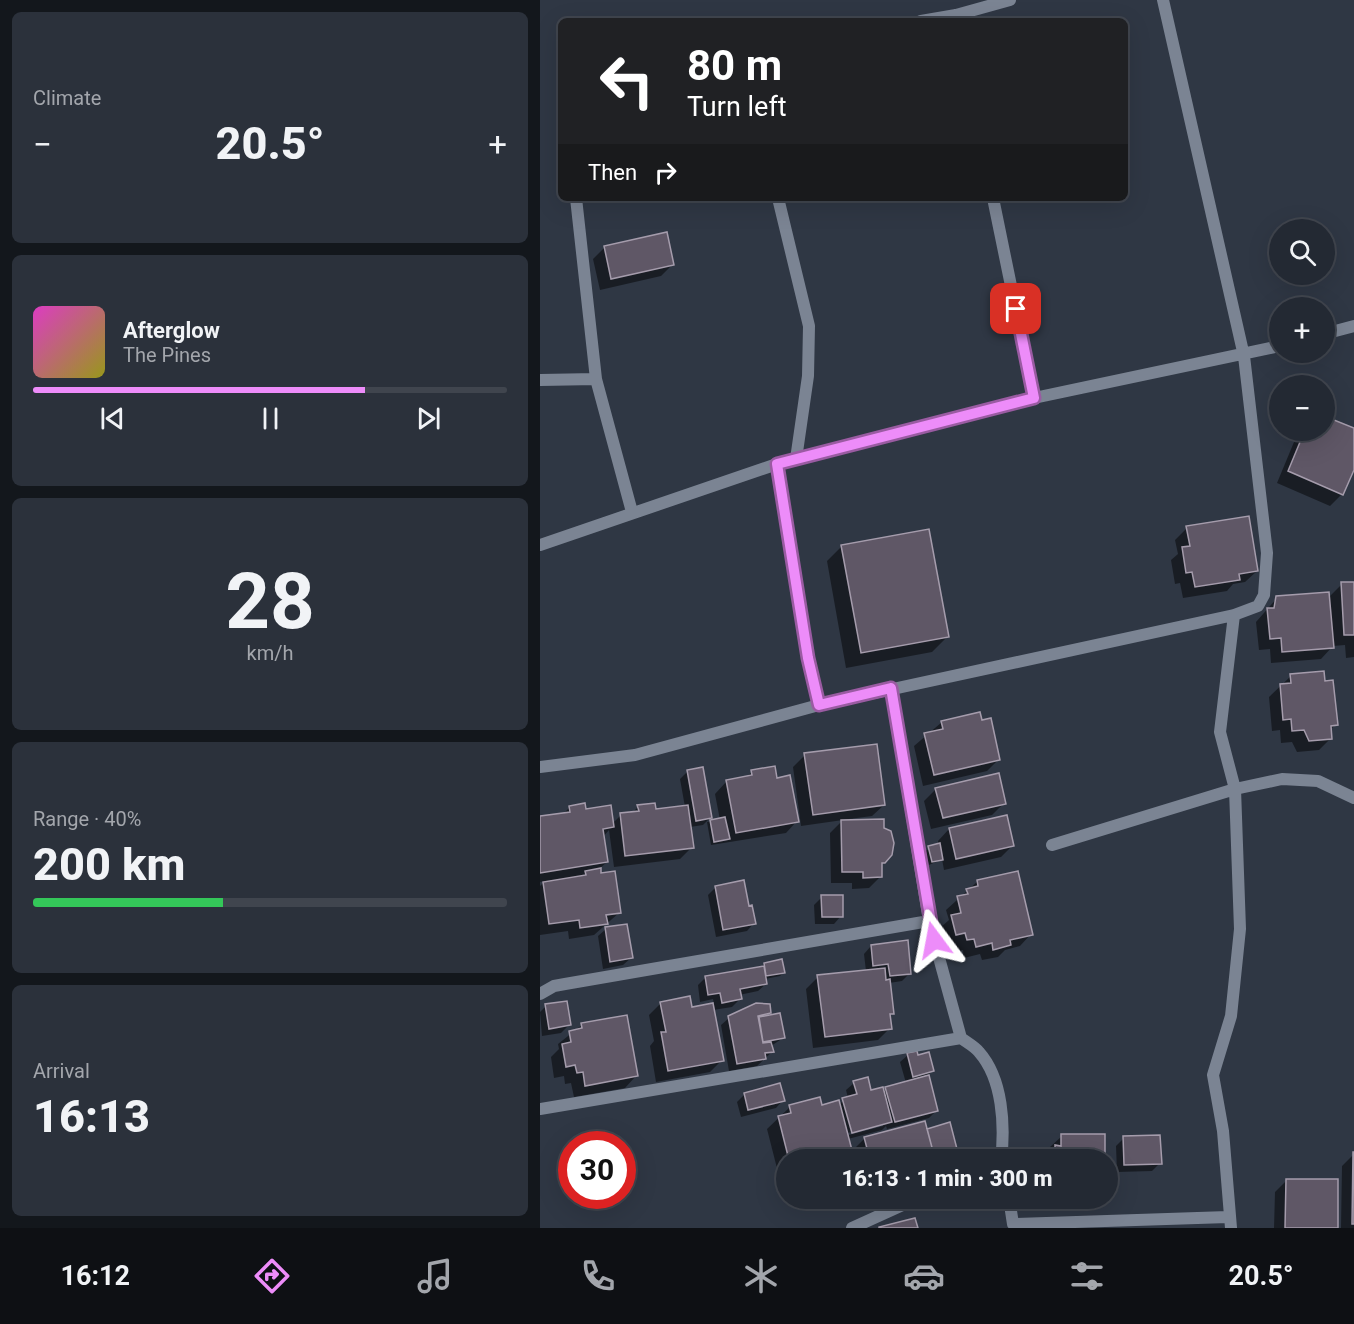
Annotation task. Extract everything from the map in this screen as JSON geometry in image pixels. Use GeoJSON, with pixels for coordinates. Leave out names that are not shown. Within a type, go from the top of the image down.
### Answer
{"type":"FeatureCollection","features":[{"type":"Feature","properties":{"kind":"street"},"geometry":{"type":"LineString","coordinates":[[956,18],[1010,0]]}},
{"type":"Feature","properties":{"kind":"street"},"geometry":{"type":"LineString","coordinates":[[540,767],[635,755],[819,705],[1234,615],[1257,606],[1264,595],[1267,553],[1244,356],[1163,0]]}},
{"type":"Feature","properties":{"kind":"street"},"geometry":{"type":"LineString","coordinates":[[576,201],[596,380],[632,512]]}},
{"type":"Feature","properties":{"kind":"street"},"geometry":{"type":"LineString","coordinates":[[779,201],[809,326],[808,376],[796,459]]}},
{"type":"Feature","properties":{"kind":"street"},"geometry":{"type":"LineString","coordinates":[[994,201],[1034,398]]}},
{"type":"Feature","properties":{"kind":"street"},"geometry":{"type":"LineString","coordinates":[[1335,331],[1354,327]]}},
{"type":"Feature","properties":{"kind":"street"},"geometry":{"type":"LineString","coordinates":[[540,545],[777,464],[1034,398],[1269,349]]}},
{"type":"Feature","properties":{"kind":"street"},"geometry":{"type":"LineString","coordinates":[[540,380],[596,380]]}},
{"type":"Feature","properties":{"kind":"street"},"geometry":{"type":"LineString","coordinates":[[777,464],[808,658],[819,705]]}},
{"type":"Feature","properties":{"kind":"street"},"geometry":{"type":"LineString","coordinates":[[1011,1209],[1013,1226],[1229,1223],[1223,1131],[1214,1076],[1231,1016],[1240,929],[1235,789],[1220,732],[1234,615]]}},
{"type":"Feature","properties":{"kind":"street"},"geometry":{"type":"LineString","coordinates":[[891,688],[929,921],[961,1038],[980,1052],[994,1081],[1004,1130],[1002,1149]]}},
{"type":"Feature","properties":{"kind":"street"},"geometry":{"type":"LineString","coordinates":[[1052,845],[1235,789],[1282,779],[1318,781],[1354,798]]}},
{"type":"Feature","properties":{"kind":"street"},"geometry":{"type":"LineString","coordinates":[[540,994],[565,984],[929,921]]}},
{"type":"Feature","properties":{"kind":"street"},"geometry":{"type":"LineString","coordinates":[[540,1109],[961,1038]]}},
{"type":"Feature","properties":{"kind":"street"},"geometry":{"type":"LineString","coordinates":[[852,1228],[894,1209]]}},
{"type":"Feature","properties":{"kind":"building"},"geometry":{"type":"Polygon","coordinates":[[[667,232],[674,265],[611,279],[604,246],[667,232]]]}},
{"type":"Feature","properties":{"kind":"building"},"geometry":{"type":"Polygon","coordinates":[[[1335,420],[1354,428],[1354,470],[1343,495],[1288,471],[1300,441],[1335,441],[1335,420]]]}},
{"type":"Feature","properties":{"kind":"building"},"geometry":{"type":"Polygon","coordinates":[[[1249,516],[1258,571],[1239,574],[1240,580],[1195,587],[1192,572],[1186,573],[1182,547],[1190,546],[1186,526],[1249,516]]]}},
{"type":"Feature","properties":{"kind":"building"},"geometry":{"type":"Polygon","coordinates":[[[929,529],[949,637],[861,653],[841,545],[929,529]]]}},
{"type":"Feature","properties":{"kind":"building"},"geometry":{"type":"Polygon","coordinates":[[[1341,582],[1354,582],[1354,635],[1344,635],[1341,582]]]}},
{"type":"Feature","properties":{"kind":"building"},"geometry":{"type":"Polygon","coordinates":[[[1329,592],[1334,648],[1282,652],[1281,638],[1270,639],[1267,608],[1274,608],[1276,596],[1329,592]]]}},
{"type":"Feature","properties":{"kind":"building"},"geometry":{"type":"Polygon","coordinates":[[[1324,671],[1325,681],[1333,680],[1338,725],[1331,726],[1332,739],[1309,741],[1304,730],[1292,731],[1291,719],[1283,720],[1280,684],[1291,683],[1290,674],[1324,671]]]}},
{"type":"Feature","properties":{"kind":"building"},"geometry":{"type":"Polygon","coordinates":[[[980,712],[982,720],[991,718],[1000,760],[934,775],[924,733],[943,729],[941,721],[980,712]]]}},
{"type":"Feature","properties":{"kind":"building"},"geometry":{"type":"Polygon","coordinates":[[[877,744],[885,805],[813,815],[804,753],[877,744]]]}},
{"type":"Feature","properties":{"kind":"building"},"geometry":{"type":"Polygon","coordinates":[[[775,766],[777,778],[790,775],[799,822],[736,833],[726,780],[752,775],[751,770],[775,766]]]}},
{"type":"Feature","properties":{"kind":"building"},"geometry":{"type":"Polygon","coordinates":[[[703,767],[712,818],[696,821],[687,770],[703,767]]]}},
{"type":"Feature","properties":{"kind":"building"},"geometry":{"type":"Polygon","coordinates":[[[999,773],[1006,804],[943,818],[935,788],[999,773]]]}},
{"type":"Feature","properties":{"kind":"building"},"geometry":{"type":"Polygon","coordinates":[[[585,803],[586,809],[611,805],[614,827],[603,829],[608,862],[540,873],[540,816],[570,812],[569,806],[585,803]]]}},
{"type":"Feature","properties":{"kind":"building"},"geometry":{"type":"Polygon","coordinates":[[[655,803],[656,809],[688,805],[694,848],[625,856],[620,813],[639,811],[637,805],[655,803]]]}},
{"type":"Feature","properties":{"kind":"building"},"geometry":{"type":"Polygon","coordinates":[[[1007,815],[1014,846],[956,859],[949,828],[1007,815]]]}},
{"type":"Feature","properties":{"kind":"building"},"geometry":{"type":"Polygon","coordinates":[[[725,817],[730,839],[714,842],[710,820],[725,817]]]}},
{"type":"Feature","properties":{"kind":"building"},"geometry":{"type":"Polygon","coordinates":[[[884,819],[884,828],[891,831],[894,843],[892,855],[885,863],[882,863],[882,877],[863,878],[863,872],[842,872],[841,820],[884,819]]]}},
{"type":"Feature","properties":{"kind":"building"},"geometry":{"type":"Polygon","coordinates":[[[940,843],[943,860],[932,862],[928,846],[940,843]]]}},
{"type":"Feature","properties":{"kind":"building"},"geometry":{"type":"Polygon","coordinates":[[[601,868],[601,873],[615,871],[621,913],[606,915],[608,924],[580,928],[579,920],[549,924],[543,882],[586,875],[585,871],[601,868]]]}},
{"type":"Feature","properties":{"kind":"building"},"geometry":{"type":"Polygon","coordinates":[[[1018,871],[1033,935],[1010,940],[1011,945],[993,950],[992,943],[976,947],[974,939],[967,940],[965,933],[956,935],[951,915],[961,913],[957,896],[968,894],[966,889],[978,886],[977,880],[1018,871]]]}},
{"type":"Feature","properties":{"kind":"building"},"geometry":{"type":"Polygon","coordinates":[[[744,880],[749,906],[752,905],[756,924],[723,930],[715,886],[744,880]]]}},
{"type":"Feature","properties":{"kind":"building"},"geometry":{"type":"Polygon","coordinates":[[[821,895],[843,895],[843,917],[822,917],[821,895]]]}},
{"type":"Feature","properties":{"kind":"building"},"geometry":{"type":"Polygon","coordinates":[[[627,924],[633,958],[610,962],[605,927],[627,924]]]}},
{"type":"Feature","properties":{"kind":"building"},"geometry":{"type":"Polygon","coordinates":[[[908,940],[911,974],[890,976],[888,964],[873,966],[871,945],[908,940]]]}},
{"type":"Feature","properties":{"kind":"building"},"geometry":{"type":"Polygon","coordinates":[[[782,959],[785,973],[766,976],[764,963],[782,959]]]}},
{"type":"Feature","properties":{"kind":"building"},"geometry":{"type":"Polygon","coordinates":[[[764,966],[767,984],[740,989],[742,999],[722,1003],[720,993],[708,995],[705,976],[764,966]]]}},
{"type":"Feature","properties":{"kind":"building"},"geometry":{"type":"Polygon","coordinates":[[[885,968],[886,980],[890,979],[894,1014],[890,1014],[892,1029],[825,1037],[817,975],[885,968]]]}},
{"type":"Feature","properties":{"kind":"building"},"geometry":{"type":"Polygon","coordinates":[[[690,996],[692,1007],[713,1003],[724,1061],[668,1071],[661,1032],[666,1032],[660,1002],[690,996]]]}},
{"type":"Feature","properties":{"kind":"building"},"geometry":{"type":"Polygon","coordinates":[[[567,1001],[571,1025],[549,1029],[545,1004],[567,1001]]]}},
{"type":"Feature","properties":{"kind":"building"},"geometry":{"type":"Polygon","coordinates":[[[756,1003],[770,1004],[771,1013],[758,1016],[763,1043],[771,1042],[774,1052],[765,1053],[766,1059],[737,1064],[728,1016],[756,1003]]]}},
{"type":"Feature","properties":{"kind":"building"},"geometry":{"type":"Polygon","coordinates":[[[780,1013],[785,1038],[763,1042],[759,1017],[780,1013]]]}},
{"type":"Feature","properties":{"kind":"building"},"geometry":{"type":"Polygon","coordinates":[[[627,1015],[638,1076],[585,1086],[583,1072],[577,1073],[575,1065],[566,1067],[562,1044],[571,1042],[569,1031],[582,1028],[581,1023],[627,1015]]]}},
{"type":"Feature","properties":{"kind":"building"},"geometry":{"type":"Polygon","coordinates":[[[917,1051],[918,1055],[929,1052],[934,1071],[913,1077],[907,1053],[917,1051]]]}},
{"type":"Feature","properties":{"kind":"building"},"geometry":{"type":"Polygon","coordinates":[[[929,1075],[938,1111],[895,1122],[885,1087],[929,1075]]]}},
{"type":"Feature","properties":{"kind":"building"},"geometry":{"type":"Polygon","coordinates":[[[868,1077],[871,1090],[883,1087],[892,1122],[852,1133],[842,1098],[857,1094],[853,1081],[868,1077]]]}},
{"type":"Feature","properties":{"kind":"building"},"geometry":{"type":"Polygon","coordinates":[[[780,1083],[785,1101],[748,1110],[744,1093],[780,1083]]]}},
{"type":"Feature","properties":{"kind":"building"},"geometry":{"type":"Polygon","coordinates":[[[820,1097],[822,1105],[839,1100],[852,1149],[786,1149],[778,1116],[791,1113],[789,1105],[820,1097]]]}},
{"type":"Feature","properties":{"kind":"building"},"geometry":{"type":"Polygon","coordinates":[[[925,1121],[932,1149],[867,1149],[864,1137],[925,1121]]]}},
{"type":"Feature","properties":{"kind":"building"},"geometry":{"type":"Polygon","coordinates":[[[950,1122],[957,1149],[932,1149],[927,1129],[950,1122]]]}},
{"type":"Feature","properties":{"kind":"building"},"geometry":{"type":"Polygon","coordinates":[[[1061,1134],[1105,1134],[1105,1149],[1055,1149],[1055,1145],[1061,1146],[1061,1134]]]}},
{"type":"Feature","properties":{"kind":"building"},"geometry":{"type":"Polygon","coordinates":[[[1160,1135],[1162,1164],[1124,1165],[1123,1136],[1160,1135]]]}},
{"type":"Feature","properties":{"kind":"building"},"geometry":{"type":"Polygon","coordinates":[[[1353,1152],[1354,1224],[1352,1224],[1353,1152]]]}},
{"type":"Feature","properties":{"kind":"building"},"geometry":{"type":"Polygon","coordinates":[[[1286,1179],[1338,1179],[1338,1228],[1285,1228],[1286,1179]]]}},
{"type":"Feature","properties":{"kind":"building"},"geometry":{"type":"Polygon","coordinates":[[[915,1218],[918,1228],[879,1228],[879,1227],[915,1218]]]}},
{"type":"Feature","properties":{"kind":"route"},"geometry":{"type":"LineString","coordinates":[[934,940],[902,765],[891,688],[819,705],[808,658],[777,464],[1034,398],[1016,309]]}}]}
